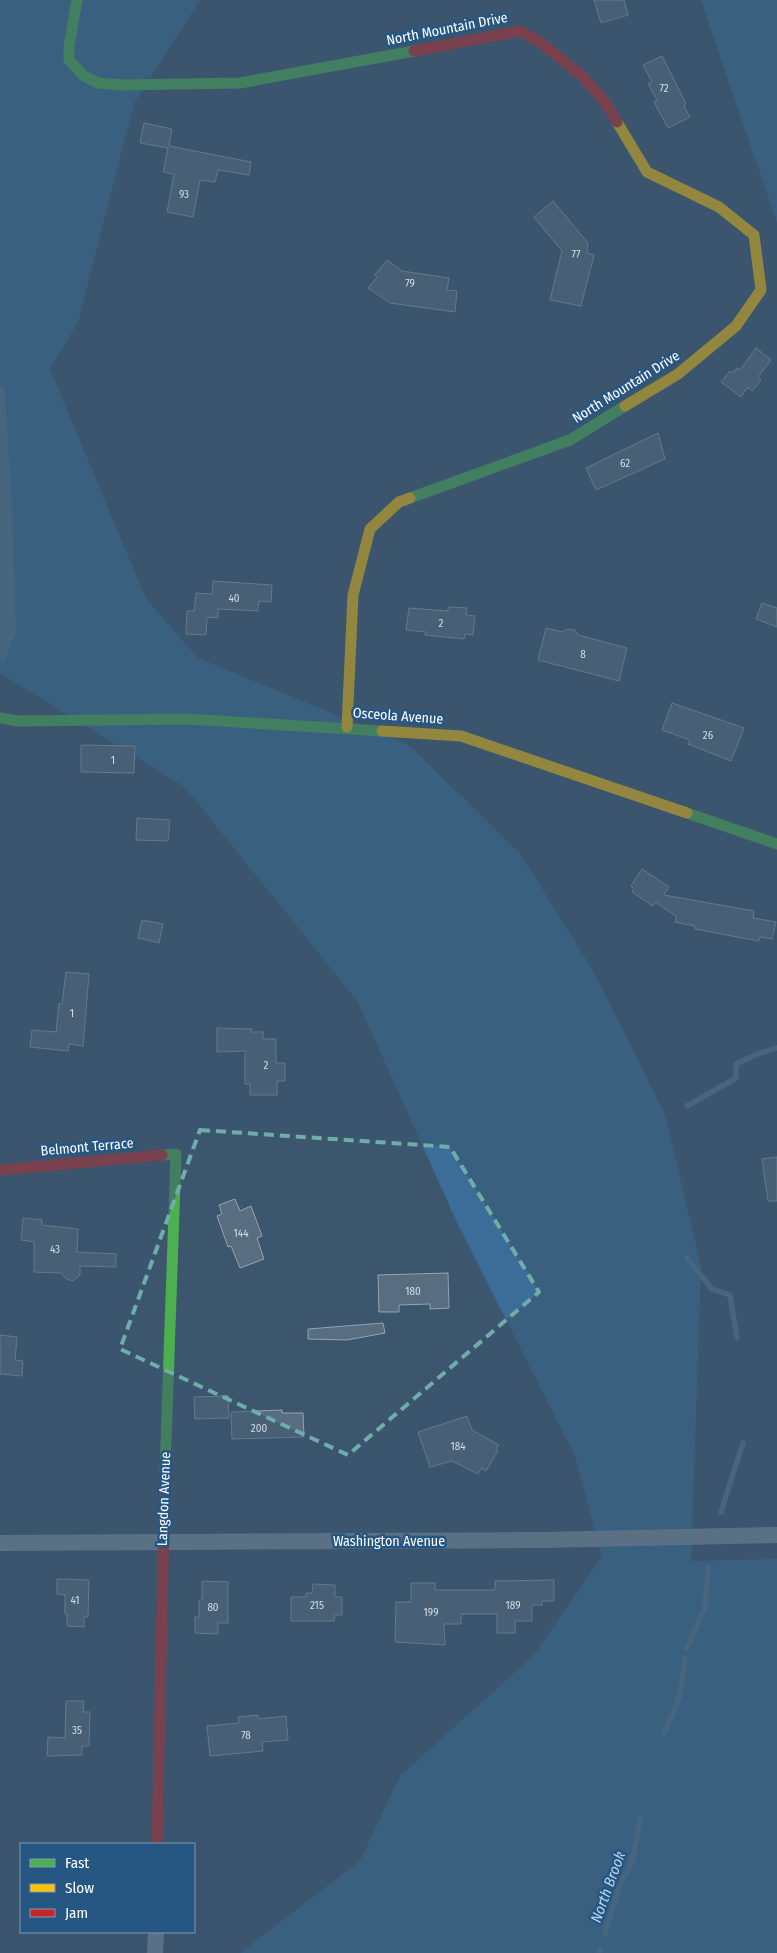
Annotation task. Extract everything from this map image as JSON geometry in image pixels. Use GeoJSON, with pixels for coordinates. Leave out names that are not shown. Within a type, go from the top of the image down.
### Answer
{"type":"FeatureCollection","features":[{"type":"Feature","properties":{"kind":"street","name":"North Mountain Drive"},"geometry":{"type":"LineString","coordinates":[[77,0],[69,46],[69,60],[84,76],[98,83],[122,85],[249,81],[520,31],[540,42],[582,76],[605,102],[647,172],[719,207],[754,235],[761,290],[736,326],[678,374],[570,440],[399,502],[370,529],[352,595],[347,728]]}},
{"type":"Feature","properties":{"kind":"street","name":"Osceola Avenue"},"geometry":{"type":"LineString","coordinates":[[0,718],[18,721],[187,719],[461,736],[777,844]]}},
{"type":"Feature","properties":{"kind":"street","name":"Belmont Terrace"},"geometry":{"type":"LineString","coordinates":[[0,1170],[176,1154]]}},
{"type":"Feature","properties":{"kind":"street","name":"Langdon Avenue"},"geometry":{"type":"LineString","coordinates":[[157,1843],[163,1542],[176,1154]]}},
{"type":"Feature","properties":{"kind":"street","name":"Washington Avenue"},"geometry":{"type":"LineString","coordinates":[[0,1543],[542,1540],[777,1535]]}},
{"type":"Feature","properties":{"kind":"street"},"geometry":{"type":"LineString","coordinates":[[155,1953],[156,1933]]}},
{"type":"Feature","properties":{"kind":"highlighted area"},"geometry":{"type":"Polygon","coordinates":[[[200,1130],[450,1147],[539,1292],[348,1455],[120,1349],[200,1130]]]}},
{"type":"Feature","properties":{"kind":"shaded area"},"geometry":{"type":"Polygon","coordinates":[[[0,0],[200,0],[134,103],[78,322],[50,369],[146,599],[198,658],[409,745],[521,855],[592,969],[665,1114],[701,1267],[691,1561],[777,1559],[777,1953],[240,1953],[360,1861],[400,1776],[534,1655],[602,1556],[575,1456],[459,1227],[358,1002],[185,787],[0,673],[0,0]]]}},
{"type":"Feature","properties":{"kind":"shaded area"},"geometry":{"type":"Polygon","coordinates":[[[701,0],[777,0],[777,223],[701,0]]]}},
{"type":"Feature","properties":{"kind":"shaded area"},"geometry":{"type":"Polygon","coordinates":[[[0,386],[4,386],[11,486],[16,631],[4,663],[0,661],[0,386]]]}},
{"type":"Feature","properties":{"kind":"building"},"geometry":{"type":"Polygon","coordinates":[[[594,0],[624,0],[628,15],[601,23],[594,0]]]}},
{"type":"Feature","properties":{"kind":"building"},"geometry":{"type":"Polygon","coordinates":[[[662,56],[686,104],[684,106],[690,117],[668,128],[654,102],[657,100],[648,84],[652,82],[643,65],[662,56]]]}},
{"type":"Feature","properties":{"kind":"building"},"geometry":{"type":"Polygon","coordinates":[[[144,123],[172,129],[169,146],[251,162],[249,175],[218,170],[215,182],[200,180],[193,217],[167,212],[174,174],[163,172],[168,148],[140,143],[144,123]]]}},
{"type":"Feature","properties":{"kind":"building"},"geometry":{"type":"Polygon","coordinates":[[[553,201],[588,243],[587,253],[594,255],[581,306],[550,300],[562,251],[534,217],[553,201]]]}},
{"type":"Feature","properties":{"kind":"building"},"geometry":{"type":"Polygon","coordinates":[[[387,260],[402,271],[449,278],[447,290],[457,291],[455,312],[390,303],[368,288],[377,277],[375,275],[387,260]]]}},
{"type":"Feature","properties":{"kind":"building"},"geometry":{"type":"Polygon","coordinates":[[[756,348],[771,360],[758,377],[761,380],[752,391],[748,387],[741,397],[721,382],[730,371],[732,373],[737,368],[740,370],[756,348]]]}},
{"type":"Feature","properties":{"kind":"building"},"geometry":{"type":"Polygon","coordinates":[[[658,433],[665,459],[596,490],[586,468],[658,433]]]}},
{"type":"Feature","properties":{"kind":"building"},"geometry":{"type":"Polygon","coordinates":[[[213,581],[272,585],[271,602],[259,601],[258,611],[218,609],[218,618],[207,617],[206,635],[186,634],[187,611],[194,611],[196,593],[212,594],[213,581]]]}},
{"type":"Feature","properties":{"kind":"building"},"geometry":{"type":"Polygon","coordinates":[[[762,603],[777,608],[777,627],[756,619],[762,603]]]}},
{"type":"Feature","properties":{"kind":"building"},"geometry":{"type":"Polygon","coordinates":[[[448,607],[467,608],[466,615],[475,616],[473,635],[465,634],[464,639],[425,635],[426,632],[406,630],[409,608],[448,611],[448,607]]]}},
{"type":"Feature","properties":{"kind":"building"},"geometry":{"type":"Polygon","coordinates":[[[546,628],[563,632],[567,629],[575,630],[578,635],[627,648],[619,681],[538,660],[546,628]]]}},
{"type":"Feature","properties":{"kind":"building"},"geometry":{"type":"Polygon","coordinates":[[[672,703],[744,728],[731,761],[688,744],[690,740],[662,730],[672,703]]]}},
{"type":"Feature","properties":{"kind":"building"},"geometry":{"type":"Polygon","coordinates":[[[81,745],[135,746],[134,773],[81,772],[81,745]]]}},
{"type":"Feature","properties":{"kind":"building"},"geometry":{"type":"Polygon","coordinates":[[[137,818],[170,820],[168,841],[136,840],[137,818]]]}},
{"type":"Feature","properties":{"kind":"building"},"geometry":{"type":"Polygon","coordinates":[[[642,869],[669,887],[664,895],[754,911],[753,918],[776,922],[772,939],[760,937],[759,941],[695,929],[695,926],[675,922],[676,916],[655,902],[653,906],[632,892],[634,889],[631,886],[642,869]]]}},
{"type":"Feature","properties":{"kind":"building"},"geometry":{"type":"Polygon","coordinates":[[[142,920],[163,924],[159,943],[138,938],[142,920]]]}},
{"type":"Feature","properties":{"kind":"building"},"geometry":{"type":"Polygon","coordinates":[[[66,972],[89,974],[83,1046],[69,1044],[68,1051],[30,1047],[32,1030],[56,1032],[59,1004],[62,1004],[66,972]]]}},
{"type":"Feature","properties":{"kind":"building"},"geometry":{"type":"Polygon","coordinates":[[[217,1028],[252,1029],[251,1032],[263,1032],[263,1039],[276,1039],[276,1063],[285,1063],[285,1081],[277,1081],[277,1095],[250,1095],[250,1084],[245,1084],[245,1051],[217,1052],[217,1028]]]}},
{"type":"Feature","properties":{"kind":"building"},"geometry":{"type":"Polygon","coordinates":[[[777,1157],[777,1201],[768,1201],[762,1159],[777,1157]]]}},
{"type":"Feature","properties":{"kind":"building"},"geometry":{"type":"Polygon","coordinates":[[[235,1199],[240,1211],[251,1206],[262,1236],[257,1238],[264,1259],[240,1268],[231,1246],[228,1247],[217,1216],[222,1214],[219,1205],[235,1199]]]}},
{"type":"Feature","properties":{"kind":"building"},"geometry":{"type":"Polygon","coordinates":[[[23,1218],[42,1220],[42,1225],[78,1229],[77,1252],[116,1254],[116,1267],[80,1266],[80,1275],[73,1281],[66,1279],[61,1273],[34,1272],[34,1242],[21,1240],[23,1218]]]}},
{"type":"Feature","properties":{"kind":"building"},"geometry":{"type":"Polygon","coordinates":[[[448,1273],[449,1308],[430,1309],[430,1304],[399,1305],[399,1312],[379,1312],[378,1275],[448,1273]]]}},
{"type":"Feature","properties":{"kind":"building"},"geometry":{"type":"Polygon","coordinates":[[[383,1323],[385,1333],[347,1340],[308,1339],[308,1329],[383,1323]]]}},
{"type":"Feature","properties":{"kind":"building"},"geometry":{"type":"Polygon","coordinates":[[[0,1335],[17,1337],[15,1360],[23,1361],[22,1376],[0,1374],[0,1335]]]}},
{"type":"Feature","properties":{"kind":"building"},"geometry":{"type":"Polygon","coordinates":[[[228,1396],[229,1418],[195,1419],[194,1397],[228,1396]]]}},
{"type":"Feature","properties":{"kind":"building"},"geometry":{"type":"Polygon","coordinates":[[[282,1410],[282,1413],[303,1413],[304,1437],[232,1439],[231,1412],[282,1410]]]}},
{"type":"Feature","properties":{"kind":"building"},"geometry":{"type":"Polygon","coordinates":[[[467,1416],[472,1430],[499,1445],[496,1449],[498,1451],[486,1471],[481,1468],[478,1474],[452,1461],[430,1467],[418,1432],[467,1416]]]}},
{"type":"Feature","properties":{"kind":"building"},"geometry":{"type":"Polygon","coordinates":[[[57,1579],[89,1580],[88,1617],[84,1617],[84,1627],[67,1626],[65,1595],[57,1594],[57,1579]]]}},
{"type":"Feature","properties":{"kind":"building"},"geometry":{"type":"Polygon","coordinates":[[[554,1580],[554,1601],[542,1601],[542,1605],[532,1605],[532,1621],[515,1621],[515,1633],[497,1633],[497,1614],[461,1614],[461,1624],[444,1624],[445,1645],[395,1642],[396,1602],[411,1602],[411,1583],[435,1583],[435,1590],[495,1590],[495,1581],[554,1580]]]}},
{"type":"Feature","properties":{"kind":"building"},"geometry":{"type":"Polygon","coordinates":[[[202,1581],[228,1582],[228,1623],[218,1623],[218,1634],[195,1633],[195,1617],[199,1617],[199,1600],[202,1600],[202,1581]]]}},
{"type":"Feature","properties":{"kind":"building"},"geometry":{"type":"Polygon","coordinates":[[[313,1584],[335,1585],[335,1597],[342,1597],[342,1615],[335,1615],[334,1621],[291,1621],[291,1597],[306,1597],[306,1593],[312,1593],[313,1584]]]}},
{"type":"Feature","properties":{"kind":"building"},"geometry":{"type":"Polygon","coordinates":[[[66,1701],[84,1701],[83,1712],[90,1712],[89,1746],[82,1746],[82,1755],[47,1756],[48,1737],[65,1738],[66,1701]]]}},
{"type":"Feature","properties":{"kind":"building"},"geometry":{"type":"Polygon","coordinates":[[[258,1715],[258,1719],[286,1716],[288,1740],[262,1742],[263,1751],[210,1756],[207,1726],[239,1723],[238,1717],[258,1715]]]}},
{"type":"Feature","properties":{"kind":"waterway","name":"North Brook"},"geometry":{"type":"LineString","coordinates":[[687,1106],[736,1078],[736,1064],[757,1054],[777,1048]]}},
{"type":"Feature","properties":{"kind":"waterway","name":"North Brook"},"geometry":{"type":"LineString","coordinates":[[687,1258],[712,1289],[730,1295],[737,1338]]}},
{"type":"Feature","properties":{"kind":"waterway","name":"North Brook"},"geometry":{"type":"LineString","coordinates":[[721,1512],[743,1443]]}},
{"type":"Feature","properties":{"kind":"waterway","name":"North Brook"},"geometry":{"type":"LineString","coordinates":[[687,1648],[705,1607],[708,1568]]}},
{"type":"Feature","properties":{"kind":"waterway","name":"North Brook"},"geometry":{"type":"LineString","coordinates":[[664,1734],[680,1695],[685,1658]]}},
{"type":"Feature","properties":{"kind":"waterway","name":"North Brook"},"geometry":{"type":"LineString","coordinates":[[605,1933],[618,1890],[633,1859],[640,1819]]}},
{"type":"Feature","properties":{"kind":"waterway","name":"North Brook"},"geometry":{"type":"LineString","coordinates":[[599,1953],[600,1949]]}},
{"type":"Feature","properties":{"kind":"traffic: fast"},"geometry":{"type":"LineString","coordinates":[[77,0],[69,46],[69,60],[84,76],[98,83],[122,85],[240,83],[414,51]]}},
{"type":"Feature","properties":{"kind":"traffic: fast"},"geometry":{"type":"LineString","coordinates":[[410,498],[570,440],[625,406]]}},
{"type":"Feature","properties":{"kind":"traffic: fast"},"geometry":{"type":"LineString","coordinates":[[0,718],[18,721],[187,719],[382,731]]}},
{"type":"Feature","properties":{"kind":"traffic: fast"},"geometry":{"type":"LineString","coordinates":[[687,813],[777,844]]}},
{"type":"Feature","properties":{"kind":"traffic: fast"},"geometry":{"type":"LineString","coordinates":[[162,1155],[176,1154],[165,1472]]}},
{"type":"Feature","properties":{"kind":"traffic: slow"},"geometry":{"type":"LineString","coordinates":[[617,122],[647,172],[719,207],[754,235],[761,290],[736,326],[678,374],[625,406]]}},
{"type":"Feature","properties":{"kind":"traffic: slow"},"geometry":{"type":"LineString","coordinates":[[347,727],[353,595],[370,529],[399,502],[410,498]]}},
{"type":"Feature","properties":{"kind":"traffic: slow"},"geometry":{"type":"LineString","coordinates":[[382,731],[461,736],[687,813]]}},
{"type":"Feature","properties":{"kind":"traffic: jam"},"geometry":{"type":"LineString","coordinates":[[414,51],[520,31],[540,42],[582,76],[605,102],[617,122]]}},
{"type":"Feature","properties":{"kind":"traffic: jam"},"geometry":{"type":"LineString","coordinates":[[0,1170],[162,1155]]}},
{"type":"Feature","properties":{"kind":"traffic: jam"},"geometry":{"type":"LineString","coordinates":[[157,1843],[165,1472]]}}]}
